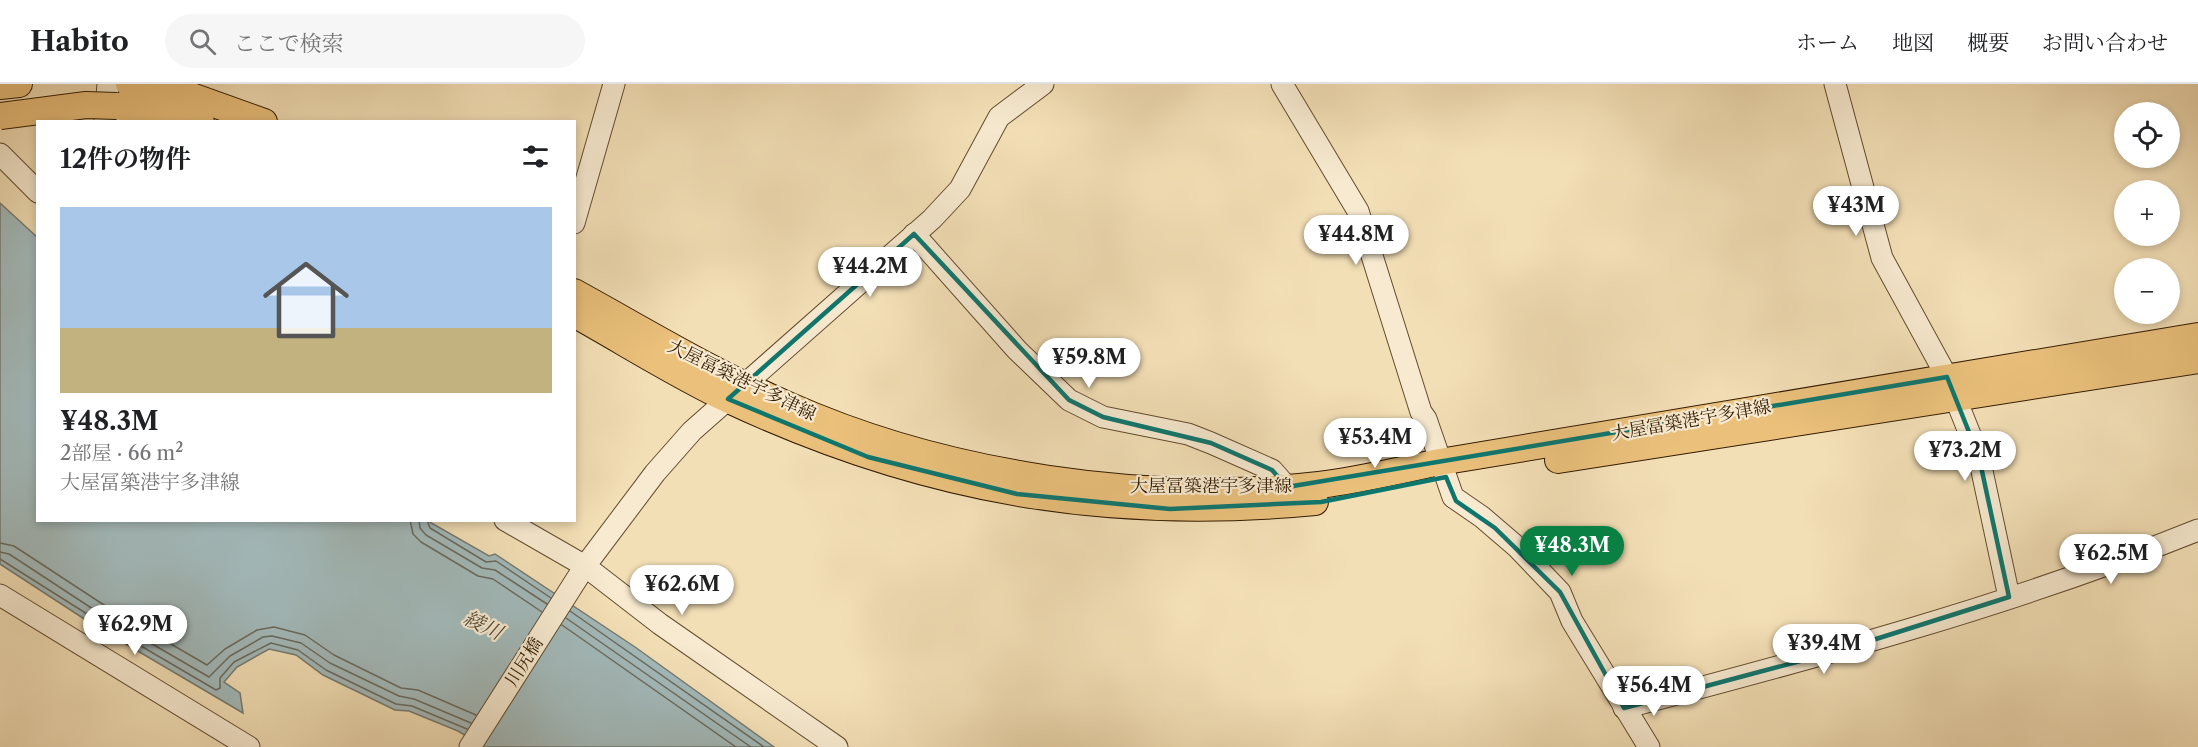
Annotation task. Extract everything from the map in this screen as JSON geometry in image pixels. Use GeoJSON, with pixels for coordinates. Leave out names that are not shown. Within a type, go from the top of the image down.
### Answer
{"type":"FeatureCollection","features":[{"type":"Feature","properties":{"kind":"main road"},"geometry":{"type":"LineString","coordinates":[[0,86],[19,84]]}},
{"type":"Feature","properties":{"kind":"main road"},"geometry":{"type":"LineString","coordinates":[[129,84],[186,94],[258,120]]}},
{"type":"Feature","properties":{"kind":"main road"},"geometry":{"type":"LineString","coordinates":[[0,116],[86,105],[115,104],[191,120]]}},
{"type":"Feature","properties":{"kind":"main road","name":"大屋冨築港宇多津線"},"geometry":{"type":"LineString","coordinates":[[576,293],[735,392],[942,457],[1019,474],[1097,484],[1172,489],[1320,485],[1443,470],[1951,388],[2198,360]]}},
{"type":"Feature","properties":{"kind":"main road","name":"大屋冨築港宇多津線"},"geometry":{"type":"LineString","coordinates":[[576,315],[849,450],[941,478],[1017,494],[1094,504],[1170,509],[1246,509],[1321,502],[1443,470]]}},
{"type":"Feature","properties":{"kind":"main road","name":"大屋冨築港宇多津線"},"geometry":{"type":"LineString","coordinates":[[1951,388],[2198,336]]}},
{"type":"Feature","properties":{"kind":"street"},"geometry":{"type":"LineString","coordinates":[[576,216],[614,84]]}},
{"type":"Feature","properties":{"kind":"street","name":"川尻橋"},"geometry":{"type":"LineString","coordinates":[[470,747],[582,571],[655,473],[692,431],[914,234],[960,189],[999,117],[1043,84]]}},
{"type":"Feature","properties":{"kind":"street"},"geometry":{"type":"LineString","coordinates":[[1281,84],[1358,211],[1421,412],[1426,419],[1456,501],[1495,528],[1540,569],[1560,592],[1572,621],[1649,747]]}},
{"type":"Feature","properties":{"kind":"street"},"geometry":{"type":"LineString","coordinates":[[1835,84],[1881,258],[1951,388],[1979,457],[2009,597]]}},
{"type":"Feature","properties":{"kind":"street"},"geometry":{"type":"LineString","coordinates":[[0,154],[36,190]]}},
{"type":"Feature","properties":{"kind":"street"},"geometry":{"type":"LineString","coordinates":[[914,234],[1017,350],[1069,400],[1103,417],[1188,434],[1211,443],[1272,470],[1287,487]]}},
{"type":"Feature","properties":{"kind":"street"},"geometry":{"type":"LineString","coordinates":[[508,522],[837,747]]}},
{"type":"Feature","properties":{"kind":"street"},"geometry":{"type":"LineString","coordinates":[[1624,708],[1838,651],[2100,568],[2198,530]]}},
{"type":"Feature","properties":{"kind":"street"},"geometry":{"type":"LineString","coordinates":[[0,595],[249,747]]}},
{"type":"Feature","properties":{"kind":"highlighted area"},"geometry":{"type":"Polygon","coordinates":[[[914,234],[1069,400],[1103,417],[1211,443],[1272,470],[1287,487],[1947,377],[1979,457],[2009,597],[1838,651],[1624,708],[1560,592],[1495,528],[1456,501],[1446,477],[1321,502],[1170,509],[1017,494],[868,457],[728,399],[914,234]]]}},
{"type":"Feature","properties":{"kind":"water","name":"綾川"},"geometry":{"type":"Polygon","coordinates":[[[0,203],[36,236],[36,522],[430,522],[489,556],[495,554],[635,647],[774,747],[484,747],[458,731],[409,711],[395,710],[323,675],[296,655],[269,649],[237,667],[224,682],[240,693],[243,713],[92,624],[0,564],[0,203]]]}}]}
